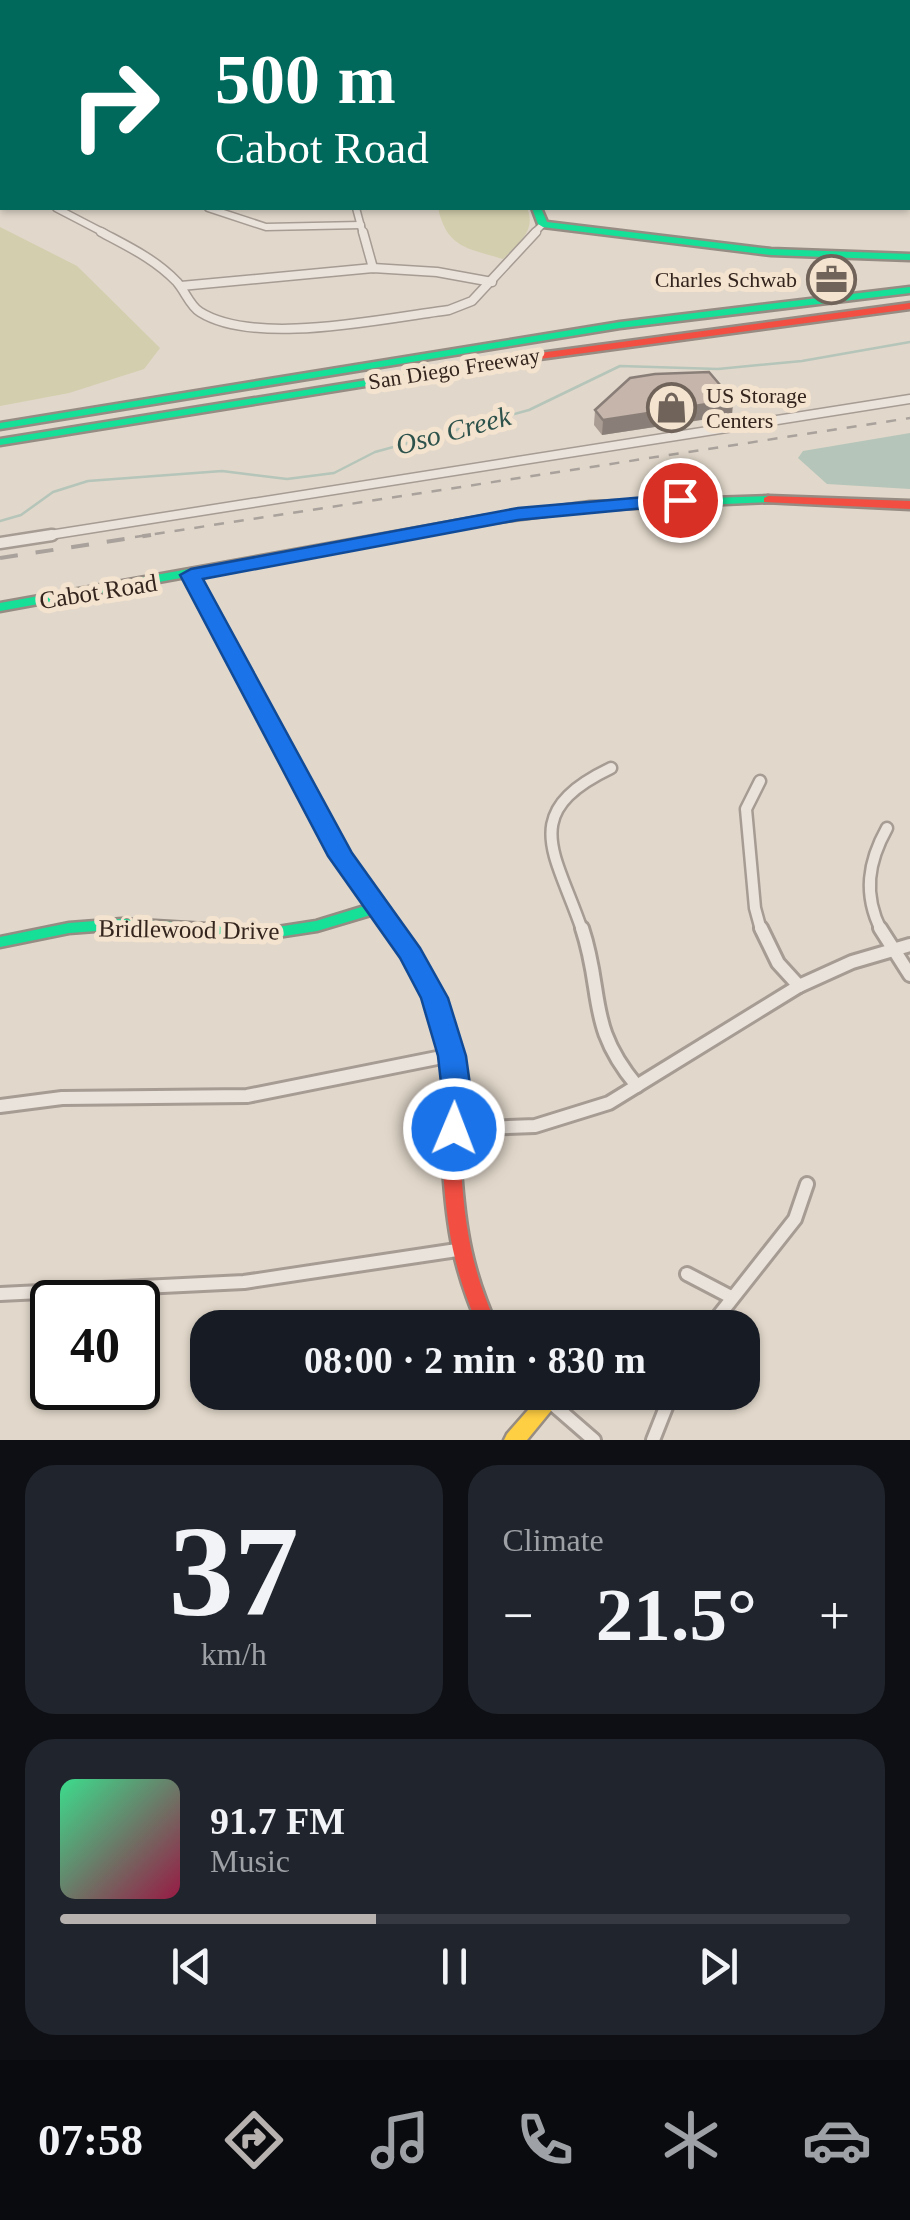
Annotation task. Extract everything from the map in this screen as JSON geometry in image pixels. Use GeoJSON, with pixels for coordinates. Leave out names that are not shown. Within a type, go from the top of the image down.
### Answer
{"type":"FeatureCollection","features":[{"type":"Feature","properties":{"kind":"main road"},"geometry":{"type":"LineString","coordinates":[[540,217],[698,240],[910,254]]}},
{"type":"Feature","properties":{"kind":"main road","name":"San Diego Freeway"},"geometry":{"type":"LineString","coordinates":[[0,426],[620,326],[910,290]]}},
{"type":"Feature","properties":{"kind":"main road","name":"San Diego Freeway"},"geometry":{"type":"LineString","coordinates":[[0,442],[528,356],[910,306]]}},
{"type":"Feature","properties":{"kind":"main road","name":"Cabot Road"},"geometry":{"type":"LineString","coordinates":[[0,608],[484,520],[590,506],[742,499],[910,505]]}},
{"type":"Feature","properties":{"kind":"main road"},"geometry":{"type":"LineString","coordinates":[[191,575],[341,856],[425,978],[452,1056],[456,1092],[452,1210],[457,1250],[480,1310]]}},
{"type":"Feature","properties":{"kind":"main road","name":"Bridlewood Drive"},"geometry":{"type":"LineString","coordinates":[[0,942],[70,928],[136,924],[253,934],[291,931],[337,922],[376,908]]}},
{"type":"Feature","properties":{"kind":"main road"},"geometry":{"type":"LineString","coordinates":[[514,1440],[535,1410]]}},
{"type":"Feature","properties":{"kind":"street"},"geometry":{"type":"LineString","coordinates":[[60,210],[154,260],[181,286],[197,311],[253,328],[282,330],[449,310],[472,301],[492,282],[540,217]]}},
{"type":"Feature","properties":{"kind":"street"},"geometry":{"type":"LineString","coordinates":[[212,210],[260,228],[361,225]]}},
{"type":"Feature","properties":{"kind":"street"},"geometry":{"type":"LineString","coordinates":[[357,210],[373,268]]}},
{"type":"Feature","properties":{"kind":"street"},"geometry":{"type":"LineString","coordinates":[[181,286],[373,268],[437,272],[492,282]]}},
{"type":"Feature","properties":{"kind":"street"},"geometry":{"type":"LineString","coordinates":[[0,542],[910,399]]}},
{"type":"Feature","properties":{"kind":"street"},"geometry":{"type":"LineString","coordinates":[[611,768],[583,778],[566,793],[557,807],[550,844],[553,862],[584,938],[598,1025],[612,1057],[637,1086]]}},
{"type":"Feature","properties":{"kind":"street"},"geometry":{"type":"LineString","coordinates":[[760,782],[746,809],[755,908],[763,937],[778,963],[799,986]]}},
{"type":"Feature","properties":{"kind":"street"},"geometry":{"type":"LineString","coordinates":[[886,828],[874,848],[866,876],[872,910],[890,950],[910,976]]}},
{"type":"Feature","properties":{"kind":"street"},"geometry":{"type":"LineString","coordinates":[[454,1129],[535,1126],[609,1104],[799,986],[852,962],[910,945]]}},
{"type":"Feature","properties":{"kind":"street"},"geometry":{"type":"LineString","coordinates":[[0,1106],[103,1094],[192,1100],[248,1096],[452,1056]]}},
{"type":"Feature","properties":{"kind":"street"},"geometry":{"type":"LineString","coordinates":[[722,1310],[795,1219],[807,1184]]}},
{"type":"Feature","properties":{"kind":"street"},"geometry":{"type":"LineString","coordinates":[[0,1294],[244,1282],[457,1250]]}},
{"type":"Feature","properties":{"kind":"street"},"geometry":{"type":"LineString","coordinates":[[687,1274],[732,1297]]}},
{"type":"Feature","properties":{"kind":"street"},"geometry":{"type":"LineString","coordinates":[[559,1410],[594,1440]]}},
{"type":"Feature","properties":{"kind":"street"},"geometry":{"type":"LineString","coordinates":[[653,1440],[665,1410]]}},
{"type":"Feature","properties":{"kind":"shaded area"},"geometry":{"type":"Polygon","coordinates":[[[439,210],[528,210],[530,223],[503,259],[460,244],[439,210]]]}},
{"type":"Feature","properties":{"kind":"shaded area"},"geometry":{"type":"Polygon","coordinates":[[[0,227],[77,266],[160,348],[144,369],[69,393],[0,406],[0,227]]]}},
{"type":"Feature","properties":{"kind":"shaded area"},"geometry":{"type":"Polygon","coordinates":[[[910,433],[910,489],[827,484],[798,458],[803,451],[910,433]]]}},
{"type":"Feature","properties":{"kind":"building"},"geometry":{"type":"Polygon","coordinates":[[[709,372],[733,400],[603,420],[595,410],[630,378],[709,372]]]}},
{"type":"Feature","properties":{"kind":"waterway","name":"Oso Creek"},"geometry":{"type":"LineString","coordinates":[[0,521],[21,515],[53,492],[88,481],[222,471],[287,479],[334,473],[375,452],[529,410],[620,366],[718,369],[802,361],[910,342]]}},
{"type":"Feature","properties":{"kind":"railway"},"geometry":{"type":"LineString","coordinates":[[135,537],[910,418]]}},
{"type":"Feature","properties":{"kind":"railway"},"geometry":{"type":"LineString","coordinates":[[0,558],[151,535]]}},
{"type":"Feature","properties":{"kind":"traffic: fast"},"geometry":{"type":"LineString","coordinates":[[538,210],[543,224],[771,252],[910,257]]}},
{"type":"Feature","properties":{"kind":"traffic: fast"},"geometry":{"type":"LineString","coordinates":[[0,426],[620,325],[910,290]]}},
{"type":"Feature","properties":{"kind":"traffic: fast"},"geometry":{"type":"LineString","coordinates":[[0,442],[510,360]]}},
{"type":"Feature","properties":{"kind":"traffic: fast"},"geometry":{"type":"LineString","coordinates":[[0,607],[484,520],[590,506],[768,500]]}},
{"type":"Feature","properties":{"kind":"traffic: fast"},"geometry":{"type":"LineString","coordinates":[[191,575],[341,856],[411,955],[435,998],[447,1033],[457,1092],[452,1168]]}},
{"type":"Feature","properties":{"kind":"traffic: fast"},"geometry":{"type":"LineString","coordinates":[[0,942],[69,928],[122,924],[271,933],[317,926],[376,908]]}},
{"type":"Feature","properties":{"kind":"traffic: slow"},"geometry":{"type":"LineString","coordinates":[[514,1440],[541,1410]]}},
{"type":"Feature","properties":{"kind":"traffic: jam"},"geometry":{"type":"LineString","coordinates":[[510,360],[910,306]]}},
{"type":"Feature","properties":{"kind":"traffic: jam"},"geometry":{"type":"LineString","coordinates":[[768,500],[910,505]]}},
{"type":"Feature","properties":{"kind":"traffic: jam"},"geometry":{"type":"LineString","coordinates":[[452,1168],[460,1250],[481,1310]]}},
{"type":"Feature","properties":{"kind":"place","name":"Charles Schwab"},"geometry":{"type":"Point","coordinates":[832,279]}},
{"type":"Feature","properties":{"kind":"place","name":"US Storage Centers"},"geometry":{"type":"Point","coordinates":[671,408]}},
{"type":"Feature","properties":{"kind":"route"},"geometry":{"type":"LineString","coordinates":[[454,1129],[456,1092],[452,1056],[435,998],[411,955],[341,856],[191,575],[518,514],[680,500]]}}]}
